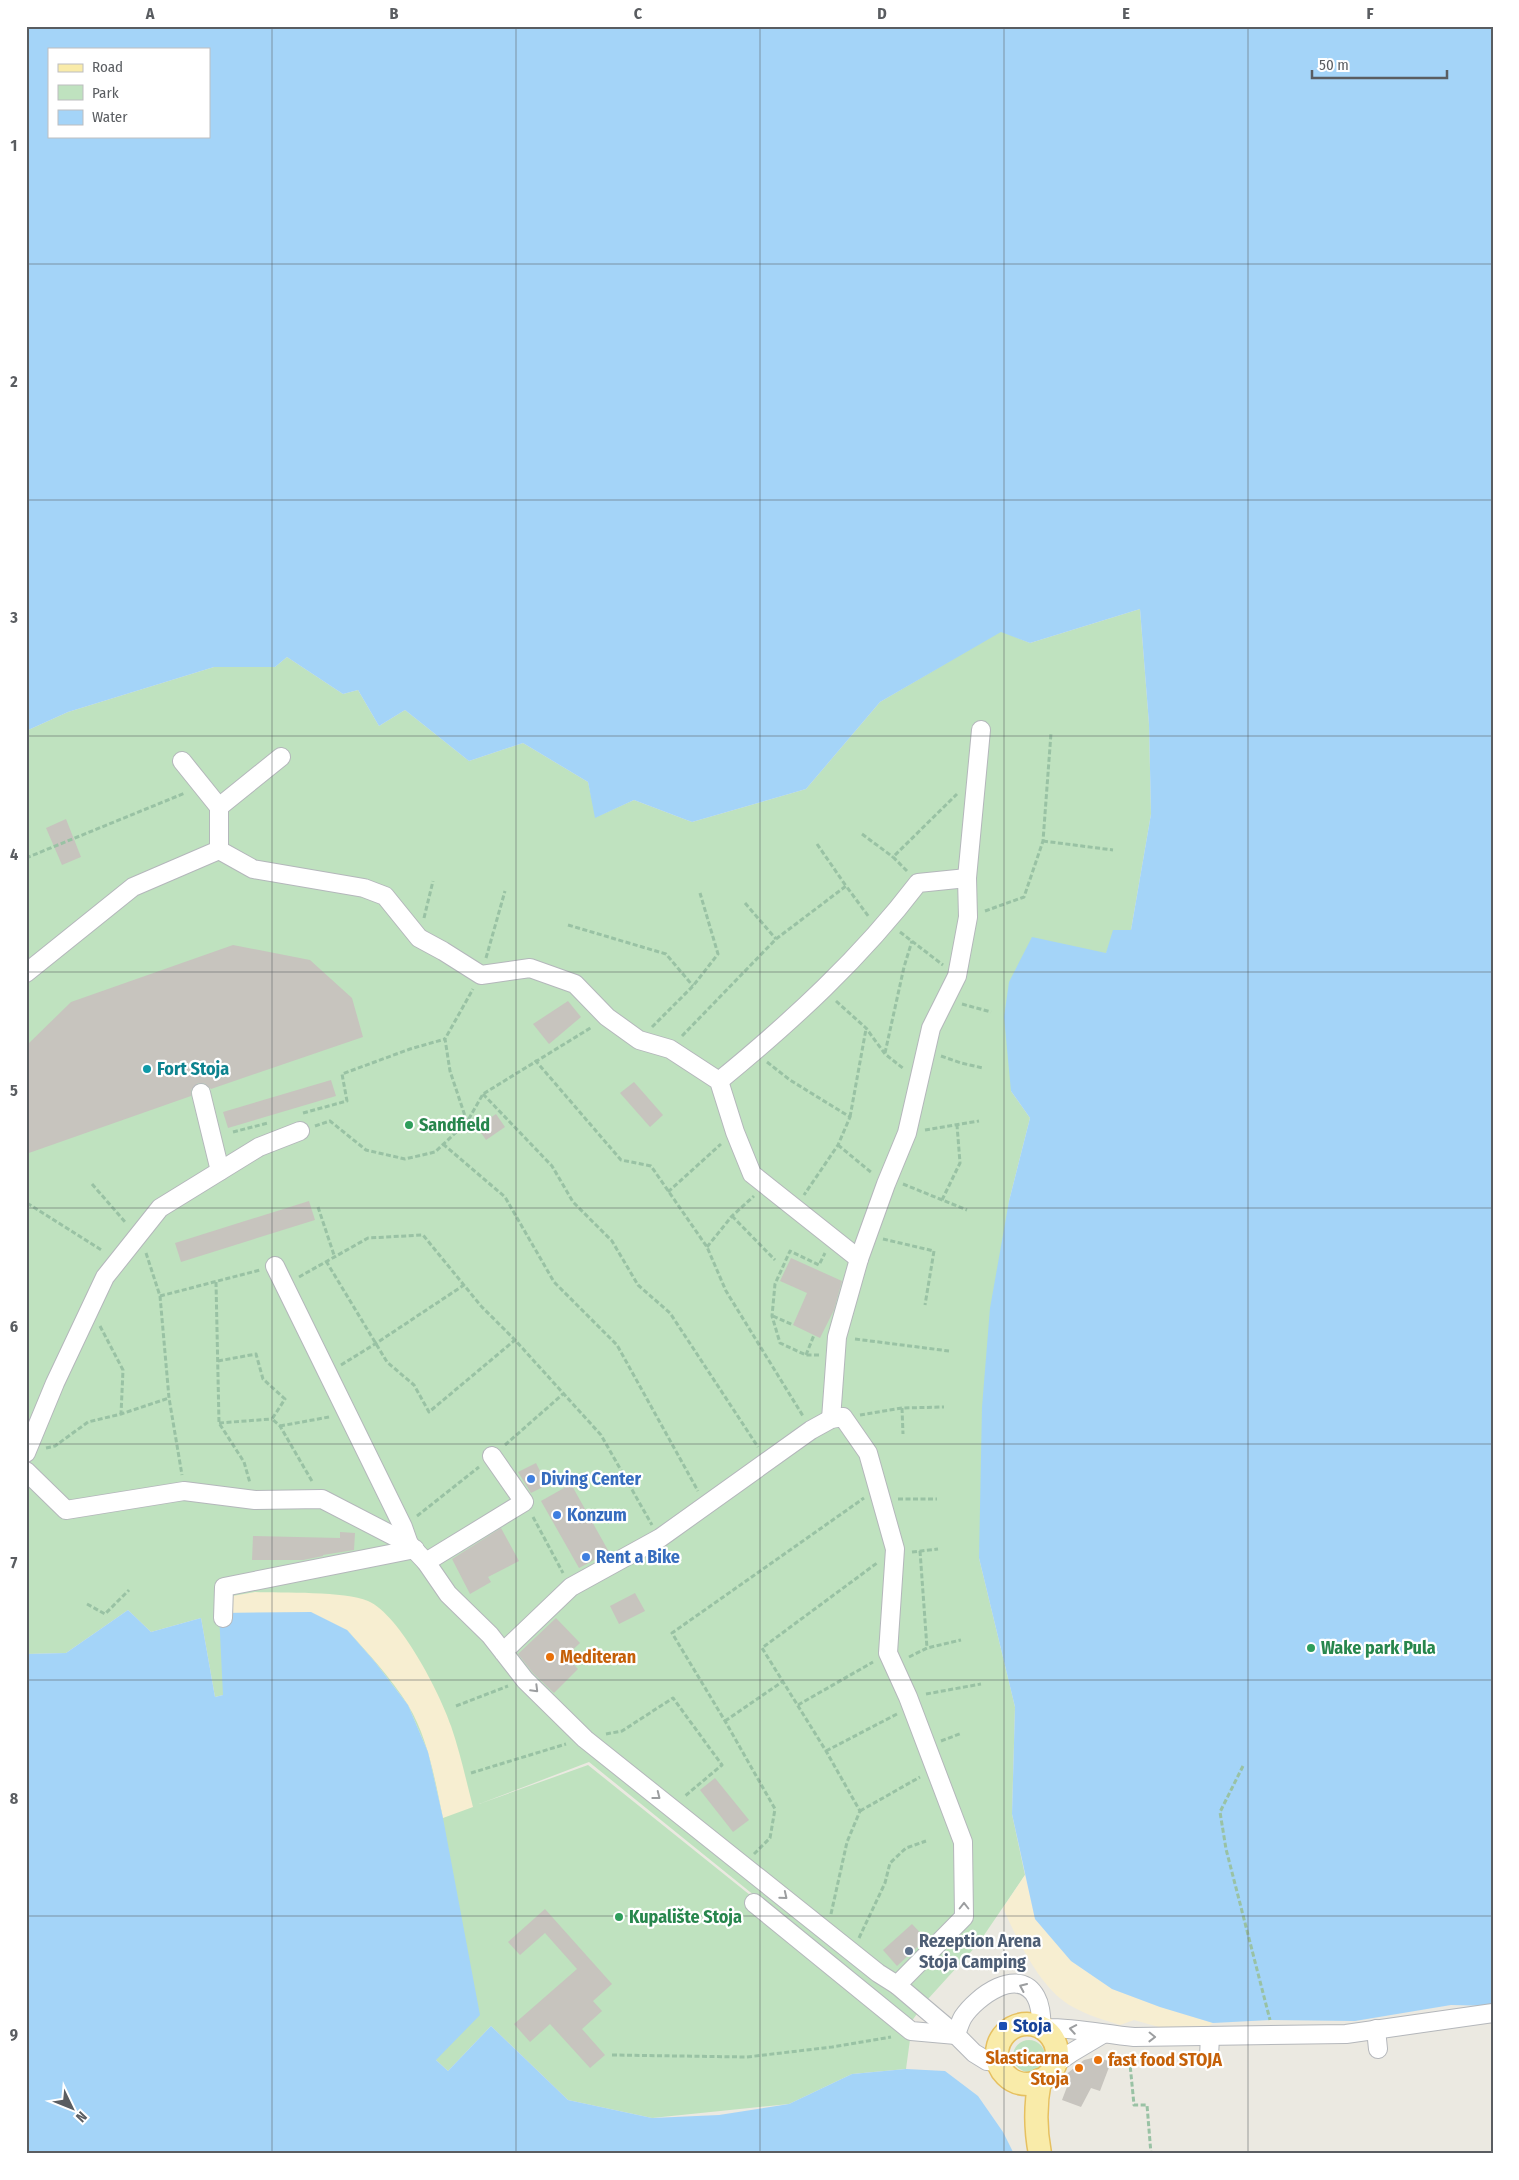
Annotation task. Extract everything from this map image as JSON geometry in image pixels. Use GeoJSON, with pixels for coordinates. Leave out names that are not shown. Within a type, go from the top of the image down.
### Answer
{"type":"FeatureCollection","features":[{"type":"Feature","properties":{"kind":"main road"},"geometry":{"type":"LineString","coordinates":[[1022,2024],[1042,2028],[1054,2040],[1056,2048],[1035,2105],[1038,2146],[1004,2070],[998,2052],[1000,2042],[1005,2034],[1022,2024]]}},
{"type":"Feature","properties":{"kind":"main road"},"geometry":{"type":"LineString","coordinates":[[1004,2070],[1027,2084],[1048,2072]]}},
{"type":"Feature","properties":{"kind":"street"},"geometry":{"type":"LineString","coordinates":[[897,1985],[964,1916],[963,1842],[910,1702],[891,1659],[896,1551],[881,1493],[868,1454],[837,1418],[834,1356],[837,1337],[859,1260],[887,1181],[907,1134],[931,1028],[957,976],[968,917],[968,878],[980,730]]}},
{"type":"Feature","properties":{"kind":"street"},"geometry":{"type":"LineString","coordinates":[[219,806],[281,757]]}},
{"type":"Feature","properties":{"kind":"street"},"geometry":{"type":"LineString","coordinates":[[182,760],[219,806],[219,850]]}},
{"type":"Feature","properties":{"kind":"street"},"geometry":{"type":"LineString","coordinates":[[219,850],[253,869],[364,888],[385,896],[419,938],[481,975],[530,968],[575,984],[607,1018],[639,1040],[670,1049],[719,1081],[735,1132],[752,1174],[859,1260]]}},
{"type":"Feature","properties":{"kind":"street"},"geometry":{"type":"LineString","coordinates":[[26,973],[133,887],[219,850]]}},
{"type":"Feature","properties":{"kind":"street"},"geometry":{"type":"LineString","coordinates":[[719,1081],[755,1052],[823,989],[884,927],[918,884],[968,878]]}},
{"type":"Feature","properties":{"kind":"street"},"geometry":{"type":"LineString","coordinates":[[201,1093],[220,1171]]}},
{"type":"Feature","properties":{"kind":"street"},"geometry":{"type":"LineString","coordinates":[[34,1451],[55,1383],[105,1277],[160,1208],[259,1146],[300,1123]]}},
{"type":"Feature","properties":{"kind":"street"},"geometry":{"type":"LineString","coordinates":[[275,1266],[412,1546],[426,1562],[448,1594],[490,1635],[525,1680],[584,1738],[878,1973],[897,1985],[974,2052],[1004,2070]]}},
{"type":"Feature","properties":{"kind":"street"},"geometry":{"type":"LineString","coordinates":[[503,1652],[571,1587],[660,1538],[766,1460],[811,1430],[837,1418]]}},
{"type":"Feature","properties":{"kind":"street"},"geometry":{"type":"LineString","coordinates":[[426,1562],[524,1502],[492,1456]]}},
{"type":"Feature","properties":{"kind":"street"},"geometry":{"type":"LineString","coordinates":[[26,1471],[66,1510],[184,1491],[255,1500],[322,1499],[412,1546]]}},
{"type":"Feature","properties":{"kind":"street"},"geometry":{"type":"LineString","coordinates":[[223,1618],[224,1587],[412,1546]]}},
{"type":"Feature","properties":{"kind":"street"},"geometry":{"type":"LineString","coordinates":[[490,1635],[524,1630]]}},
{"type":"Feature","properties":{"kind":"street"},"geometry":{"type":"LineString","coordinates":[[754,1903],[911,2031],[956,2035]]}},
{"type":"Feature","properties":{"kind":"street"},"geometry":{"type":"LineString","coordinates":[[956,2035],[962,2018],[972,2005],[984,1995],[1002,1986],[1015,1983],[1030,1989],[1036,1996],[1040,2005],[1042,2028],[1063,2027],[1134,2037],[1346,2034],[1493,2013]]}},
{"type":"Feature","properties":{"kind":"street"},"geometry":{"type":"LineString","coordinates":[[1376,2030],[1378,2050]]}},
{"type":"Feature","properties":{"kind":"street"},"geometry":{"type":"LineString","coordinates":[[1048,2072],[1071,2053],[1103,2034]]}},
{"type":"Feature","properties":{"kind":"street"},"geometry":{"type":"LineString","coordinates":[[1209,2057],[1210,2036]]}},
{"type":"Feature","properties":{"kind":"path"},"geometry":{"type":"LineString","coordinates":[[968,917],[1024,897],[1043,841],[1051,732]]}},
{"type":"Feature","properties":{"kind":"path"},"geometry":{"type":"LineString","coordinates":[[893,857],[977,775]]}},
{"type":"Feature","properties":{"kind":"path"},"geometry":{"type":"LineString","coordinates":[[26,858],[182,793],[207,791]]}},
{"type":"Feature","properties":{"kind":"path"},"geometry":{"type":"LineString","coordinates":[[862,834],[893,857],[918,884]]}},
{"type":"Feature","properties":{"kind":"path"},"geometry":{"type":"LineString","coordinates":[[1043,841],[1113,850]]}},
{"type":"Feature","properties":{"kind":"path"},"geometry":{"type":"LineString","coordinates":[[817,844],[846,886],[884,927],[912,941],[957,976]]}},
{"type":"Feature","properties":{"kind":"path"},"geometry":{"type":"LineString","coordinates":[[419,938],[432,881]]}},
{"type":"Feature","properties":{"kind":"path"},"geometry":{"type":"LineString","coordinates":[[670,1049],[776,938],[846,886]]}},
{"type":"Feature","properties":{"kind":"path"},"geometry":{"type":"LineString","coordinates":[[467,1122],[450,1071],[445,1039],[481,975],[505,891]]}},
{"type":"Feature","properties":{"kind":"path"},"geometry":{"type":"LineString","coordinates":[[639,1040],[693,986],[718,954],[700,893]]}},
{"type":"Feature","properties":{"kind":"path"},"geometry":{"type":"LineString","coordinates":[[745,903],[776,938]]}},
{"type":"Feature","properties":{"kind":"path"},"geometry":{"type":"LineString","coordinates":[[568,925],[666,954],[693,986]]}},
{"type":"Feature","properties":{"kind":"path"},"geometry":{"type":"LineString","coordinates":[[885,1054],[904,967],[912,941]]}},
{"type":"Feature","properties":{"kind":"path"},"geometry":{"type":"LineString","coordinates":[[823,989],[866,1028],[885,1054],[920,1081]]}},
{"type":"Feature","properties":{"kind":"path"},"geometry":{"type":"LineString","coordinates":[[945,1000],[991,1012]]}},
{"type":"Feature","properties":{"kind":"path"},"geometry":{"type":"LineString","coordinates":[[300,1123],[330,1121],[366,1150],[405,1159],[435,1152],[467,1122],[483,1094],[524,1070],[535,1060],[607,1018]]}},
{"type":"Feature","properties":{"kind":"path"},"geometry":{"type":"LineString","coordinates":[[796,1208],[838,1145],[850,1117],[866,1028]]}},
{"type":"Feature","properties":{"kind":"path"},"geometry":{"type":"LineString","coordinates":[[300,1123],[346,1101],[342,1074],[410,1049],[445,1039]]}},
{"type":"Feature","properties":{"kind":"path"},"geometry":{"type":"LineString","coordinates":[[927,1051],[961,1064],[983,1068]]}},
{"type":"Feature","properties":{"kind":"path"},"geometry":{"type":"LineString","coordinates":[[755,1052],[790,1080],[850,1117]]}},
{"type":"Feature","properties":{"kind":"path"},"geometry":{"type":"LineString","coordinates":[[535,1060],[621,1160],[651,1166],[707,1247],[726,1291],[811,1430]]}},
{"type":"Feature","properties":{"kind":"path"},"geometry":{"type":"LineString","coordinates":[[483,1094],[552,1166],[573,1202],[612,1241],[638,1285],[670,1313],[766,1460]]}},
{"type":"Feature","properties":{"kind":"path"},"geometry":{"type":"LineString","coordinates":[[907,1134],[979,1121]]}},
{"type":"Feature","properties":{"kind":"path"},"geometry":{"type":"LineString","coordinates":[[233,1132],[271,1122]]}},
{"type":"Feature","properties":{"kind":"path"},"geometry":{"type":"LineString","coordinates":[[942,1200],[960,1163],[957,1125]]}},
{"type":"Feature","properties":{"kind":"path"},"geometry":{"type":"LineString","coordinates":[[668,1192],[735,1132]]}},
{"type":"Feature","properties":{"kind":"path"},"geometry":{"type":"LineString","coordinates":[[444,1144],[505,1197],[554,1282],[617,1345],[706,1505]]}},
{"type":"Feature","properties":{"kind":"path"},"geometry":{"type":"LineString","coordinates":[[838,1145],[887,1181],[966,1210]]}},
{"type":"Feature","properties":{"kind":"path"},"geometry":{"type":"LineString","coordinates":[[92,1184],[139,1235],[160,1296],[170,1398],[184,1491]]}},
{"type":"Feature","properties":{"kind":"path"},"geometry":{"type":"LineString","coordinates":[[707,1247],[732,1216],[766,1185]]}},
{"type":"Feature","properties":{"kind":"path"},"geometry":{"type":"LineString","coordinates":[[27,1203],[119,1261]]}},
{"type":"Feature","properties":{"kind":"path"},"geometry":{"type":"LineString","coordinates":[[318,1207],[335,1258]]}},
{"type":"Feature","properties":{"kind":"path"},"geometry":{"type":"LineString","coordinates":[[732,1216],[775,1260]]}},
{"type":"Feature","properties":{"kind":"path"},"geometry":{"type":"LineString","coordinates":[[285,1286],[368,1238],[423,1235],[481,1306],[515,1340],[601,1435],[660,1538]]}},
{"type":"Feature","properties":{"kind":"path"},"geometry":{"type":"LineString","coordinates":[[868,1235],[934,1251],[924,1305]]}},
{"type":"Feature","properties":{"kind":"path"},"geometry":{"type":"LineString","coordinates":[[818,1270],[832,1238]]}},
{"type":"Feature","properties":{"kind":"path"},"geometry":{"type":"LineString","coordinates":[[819,1265],[790,1251],[775,1284],[772,1316],[780,1343],[806,1355],[834,1356]]}},
{"type":"Feature","properties":{"kind":"path"},"geometry":{"type":"LineString","coordinates":[[326,1261],[387,1362],[414,1385],[429,1412],[515,1340]]}},
{"type":"Feature","properties":{"kind":"path"},"geometry":{"type":"LineString","coordinates":[[160,1296],[275,1266]]}},
{"type":"Feature","properties":{"kind":"path"},"geometry":{"type":"LineString","coordinates":[[216,1282],[219,1423],[244,1462],[255,1500]]}},
{"type":"Feature","properties":{"kind":"path"},"geometry":{"type":"LineString","coordinates":[[327,1372],[375,1344],[464,1285]]}},
{"type":"Feature","properties":{"kind":"path"},"geometry":{"type":"LineString","coordinates":[[90,1308],[124,1370],[121,1414]]}},
{"type":"Feature","properties":{"kind":"path"},"geometry":{"type":"LineString","coordinates":[[772,1316],[793,1325]]}},
{"type":"Feature","properties":{"kind":"path"},"geometry":{"type":"LineString","coordinates":[[806,1355],[814,1335]]}},
{"type":"Feature","properties":{"kind":"path"},"geometry":{"type":"LineString","coordinates":[[837,1337],[947,1351]]}},
{"type":"Feature","properties":{"kind":"path"},"geometry":{"type":"LineString","coordinates":[[218,1361],[256,1354],[263,1379],[285,1399],[272,1420]]}},
{"type":"Feature","properties":{"kind":"path"},"geometry":{"type":"LineString","coordinates":[[34,1451],[55,1446],[88,1422],[121,1414],[170,1398]]}},
{"type":"Feature","properties":{"kind":"path"},"geometry":{"type":"LineString","coordinates":[[837,1418],[902,1408],[944,1407]]}},
{"type":"Feature","properties":{"kind":"path"},"geometry":{"type":"LineString","coordinates":[[902,1408],[903,1434]]}},
{"type":"Feature","properties":{"kind":"path"},"geometry":{"type":"LineString","coordinates":[[280,1426],[347,1413]]}},
{"type":"Feature","properties":{"kind":"path"},"geometry":{"type":"LineString","coordinates":[[219,1423],[272,1420],[280,1426],[322,1499]]}},
{"type":"Feature","properties":{"kind":"path"},"geometry":{"type":"LineString","coordinates":[[743,1865],[770,1838],[775,1809],[672,1633],[881,1493],[937,1500]]}},
{"type":"Feature","properties":{"kind":"path"},"geometry":{"type":"LineString","coordinates":[[524,1502],[571,1587]]}},
{"type":"Feature","properties":{"kind":"path"},"geometry":{"type":"LineString","coordinates":[[860,1811],[826,1750],[762,1648],[896,1551],[938,1549]]}},
{"type":"Feature","properties":{"kind":"path"},"geometry":{"type":"LineString","coordinates":[[920,1551],[927,1648]]}},
{"type":"Feature","properties":{"kind":"path"},"geometry":{"type":"LineString","coordinates":[[87,1604],[105,1614],[129,1590]]}},
{"type":"Feature","properties":{"kind":"path"},"geometry":{"type":"LineString","coordinates":[[798,1705],[891,1659],[961,1640]]}},
{"type":"Feature","properties":{"kind":"path"},"geometry":{"type":"LineString","coordinates":[[456,1706],[525,1680]]}},
{"type":"Feature","properties":{"kind":"path"},"geometry":{"type":"LineString","coordinates":[[725,1721],[782,1682]]}},
{"type":"Feature","properties":{"kind":"path"},"geometry":{"type":"LineString","coordinates":[[826,1750],[910,1702],[981,1684]]}},
{"type":"Feature","properties":{"kind":"path"},"geometry":{"type":"LineString","coordinates":[[1243,1766],[1220,1812],[1226,1850],[1270,2020]]}},
{"type":"Feature","properties":{"kind":"path"},"geometry":{"type":"LineString","coordinates":[[827,1932],[847,1842],[860,1811],[936,1769]]}},
{"type":"Feature","properties":{"kind":"path"},"geometry":{"type":"LineString","coordinates":[[853,1952],[885,1883],[890,1863],[906,1848],[926,1841]]}},
{"type":"Feature","properties":{"kind":"path"},"geometry":{"type":"LineString","coordinates":[[612,2055],[747,2057],[832,2047],[894,2036],[911,2031]]}},
{"type":"Feature","properties":{"kind":"path"},"geometry":{"type":"LineString","coordinates":[[1134,2037],[1130,2064],[1134,2105],[1147,2105],[1151,2154]]}},
{"type":"Feature","properties":{"kind":"green space"},"geometry":{"type":"Polygon","coordinates":[[[1140,609],[1149,724],[1151,814],[1131,930],[1106,953],[1011,1091],[1030,1118],[1009,1201],[979,1558],[1015,1707],[1012,1814],[1025,1875],[978,1944],[928,1999],[911,2022],[589,1762],[479,1804],[588,1765],[912,2025],[906,2069],[852,2074],[789,2104],[652,2118],[568,2100],[491,2026],[448,2071],[436,2060],[443,1818],[428,1752],[408,1705],[375,1662],[347,1630],[223,1695],[215,1697],[201,1618],[151,1632],[128,1610],[66,1653],[26,1654],[26,731],[68,712],[214,667],[275,667],[287,657],[343,694],[358,690],[379,726],[405,710],[469,761],[523,743],[588,782],[596,817],[634,800],[692,822],[806,789],[880,702],[1001,631],[1030,643],[1140,609]]]}},
{"type":"Feature","properties":{"kind":"green space"},"geometry":{"type":"Polygon","coordinates":[[[1029,2040],[1035,2041],[1040,2045],[1044,2050],[1044,2062],[1040,2067],[1035,2071],[1029,2072],[1023,2071],[1018,2067],[1014,2062],[1013,2056],[1014,2050],[1018,2045],[1023,2041],[1029,2040]]]}},
{"type":"Feature","properties":{"kind":"sand"},"geometry":{"type":"Polygon","coordinates":[[[255,1592],[313,1593],[344,1596],[368,1601],[380,1609],[393,1622],[417,1656],[446,1712],[473,1807],[443,1818],[426,1745],[415,1718],[394,1685],[347,1630],[219,1613],[221,1598],[255,1592]]]}},
{"type":"Feature","properties":{"kind":"sand"},"geometry":{"type":"Polygon","coordinates":[[[1025,1875],[1035,1919],[1071,1961],[1112,1989],[1160,2007],[1213,2023],[1201,2031],[1180,2033],[1134,2020],[1120,2025],[1084,2012],[1061,1999],[1040,1977],[1031,1963],[1003,1908],[1025,1875]]]}},
{"type":"Feature","properties":{"kind":"water"},"geometry":{"type":"Polygon","coordinates":[[[26,26],[1493,26],[1493,2006],[1451,2005],[1355,2021],[1270,2020],[1213,2023],[1160,2007],[1112,1989],[1071,1961],[1035,1919],[1012,1814],[1015,1707],[979,1558],[982,1407],[990,1308],[1009,1201],[1030,1118],[1011,1091],[1004,1017],[1009,982],[1032,937],[1106,953],[1113,930],[1131,930],[1151,814],[1149,724],[1140,609],[1030,643],[1001,632],[880,702],[806,789],[692,822],[634,800],[595,818],[588,782],[523,743],[469,761],[405,710],[379,726],[358,690],[343,694],[287,657],[275,667],[214,667],[68,712],[26,731],[26,26]]]}},
{"type":"Feature","properties":{"kind":"water"},"geometry":{"type":"Polygon","coordinates":[[[128,1610],[151,1632],[201,1618],[215,1697],[223,1695],[219,1613],[311,1612],[347,1630],[375,1662],[408,1705],[428,1752],[443,1818],[480,2015],[436,2060],[448,2071],[491,2026],[568,2100],[652,2118],[719,2115],[789,2104],[852,2074],[906,2069],[945,2071],[978,2096],[1003,2132],[1014,2154],[26,2154],[26,1654],[66,1653],[128,1610]]]}},
{"type":"Feature","properties":{"kind":"building"},"geometry":{"type":"Polygon","coordinates":[[[66,819],[81,857],[62,865],[46,828],[66,819]]]}},
{"type":"Feature","properties":{"kind":"building","name":"Fort Stoja"},"geometry":{"type":"Polygon","coordinates":[[[233,945],[310,960],[352,998],[363,1037],[211,1089],[204,1083],[198,1083],[191,1090],[191,1096],[26,1154],[26,1046],[71,1002],[233,945]]]}},
{"type":"Feature","properties":{"kind":"building"},"geometry":{"type":"Polygon","coordinates":[[[568,1001],[581,1017],[549,1044],[533,1024],[568,1001]]]}},
{"type":"Feature","properties":{"kind":"building"},"geometry":{"type":"Polygon","coordinates":[[[331,1080],[336,1096],[228,1128],[223,1112],[331,1080]]]}},
{"type":"Feature","properties":{"kind":"building"},"geometry":{"type":"Polygon","coordinates":[[[634,1082],[663,1115],[650,1127],[620,1093],[634,1082]]]}},
{"type":"Feature","properties":{"kind":"building"},"geometry":{"type":"Polygon","coordinates":[[[496,1114],[505,1127],[486,1140],[477,1127],[496,1114]]]}},
{"type":"Feature","properties":{"kind":"building"},"geometry":{"type":"Polygon","coordinates":[[[309,1201],[315,1220],[181,1262],[175,1243],[309,1201]]]}},
{"type":"Feature","properties":{"kind":"building"},"geometry":{"type":"Polygon","coordinates":[[[791,1258],[842,1281],[834,1310],[820,1338],[793,1325],[807,1293],[780,1281],[791,1258]]]}},
{"type":"Feature","properties":{"kind":"building"},"geometry":{"type":"Polygon","coordinates":[[[536,1463],[547,1485],[531,1493],[518,1472],[536,1463]]]}},
{"type":"Feature","properties":{"kind":"building"},"geometry":{"type":"Polygon","coordinates":[[[571,1484],[609,1552],[579,1568],[541,1501],[571,1484]]]}},
{"type":"Feature","properties":{"kind":"building"},"geometry":{"type":"Polygon","coordinates":[[[501,1528],[519,1561],[488,1577],[491,1582],[470,1594],[452,1559],[501,1528]]]}},
{"type":"Feature","properties":{"kind":"building"},"geometry":{"type":"Polygon","coordinates":[[[340,1532],[355,1533],[354,1550],[303,1560],[252,1560],[253,1536],[340,1538],[340,1532]]]}},
{"type":"Feature","properties":{"kind":"building"},"geometry":{"type":"Polygon","coordinates":[[[635,1593],[645,1611],[619,1624],[610,1606],[635,1593]]]}},
{"type":"Feature","properties":{"kind":"building"},"geometry":{"type":"Polygon","coordinates":[[[556,1618],[580,1643],[566,1656],[578,1669],[554,1693],[533,1673],[518,1654],[556,1618]]]}},
{"type":"Feature","properties":{"kind":"building"},"geometry":{"type":"Polygon","coordinates":[[[715,1778],[749,1820],[733,1832],[700,1790],[715,1778]]]}},
{"type":"Feature","properties":{"kind":"building"},"geometry":{"type":"Polygon","coordinates":[[[545,1909],[612,1984],[593,2001],[602,2011],[582,2029],[605,2055],[590,2068],[550,2024],[530,2042],[514,2024],[577,1969],[545,1933],[520,1955],[508,1942],[545,1909]]]}},
{"type":"Feature","properties":{"kind":"building"},"geometry":{"type":"Polygon","coordinates":[[[912,1924],[926,1939],[897,1966],[883,1950],[912,1924]]]}},
{"type":"Feature","properties":{"kind":"building"},"geometry":{"type":"Polygon","coordinates":[[[1096,2057],[1111,2062],[1100,2091],[1091,2088],[1081,2107],[1062,2100],[1070,2079],[1064,2076],[1084,2060],[1096,2057]]]}},
{"type":"Feature","properties":{"kind":"place","name":"Fort Stoja"},"geometry":{"type":"Point","coordinates":[147,1069]}},
{"type":"Feature","properties":{"kind":"place","name":"Sandfield"},"geometry":{"type":"Point","coordinates":[409,1125]}},
{"type":"Feature","properties":{"kind":"place","name":"Diving Center"},"geometry":{"type":"Point","coordinates":[531,1479]}},
{"type":"Feature","properties":{"kind":"place","name":"Konzum"},"geometry":{"type":"Point","coordinates":[557,1515]}},
{"type":"Feature","properties":{"kind":"place","name":"Rent a Bike"},"geometry":{"type":"Point","coordinates":[586,1557]}},
{"type":"Feature","properties":{"kind":"place","name":"Wake park Pula"},"geometry":{"type":"Point","coordinates":[1311,1648]}},
{"type":"Feature","properties":{"kind":"place","name":"Mediteran"},"geometry":{"type":"Point","coordinates":[550,1657]}},
{"type":"Feature","properties":{"kind":"place","name":"Kupalište Stoja"},"geometry":{"type":"Point","coordinates":[619,1917]}},
{"type":"Feature","properties":{"kind":"place","name":"Rezeption Arena Stoja Camping"},"geometry":{"type":"Point","coordinates":[909,1951]}},
{"type":"Feature","properties":{"kind":"place","name":"Stoja"},"geometry":{"type":"Point","coordinates":[1003,2026]}},
{"type":"Feature","properties":{"kind":"place","name":"fast food STOJA"},"geometry":{"type":"Point","coordinates":[1098,2060]}},
{"type":"Feature","properties":{"kind":"place","name":"Slasticarna Stoja"},"geometry":{"type":"Point","coordinates":[1079,2068]}}]}
